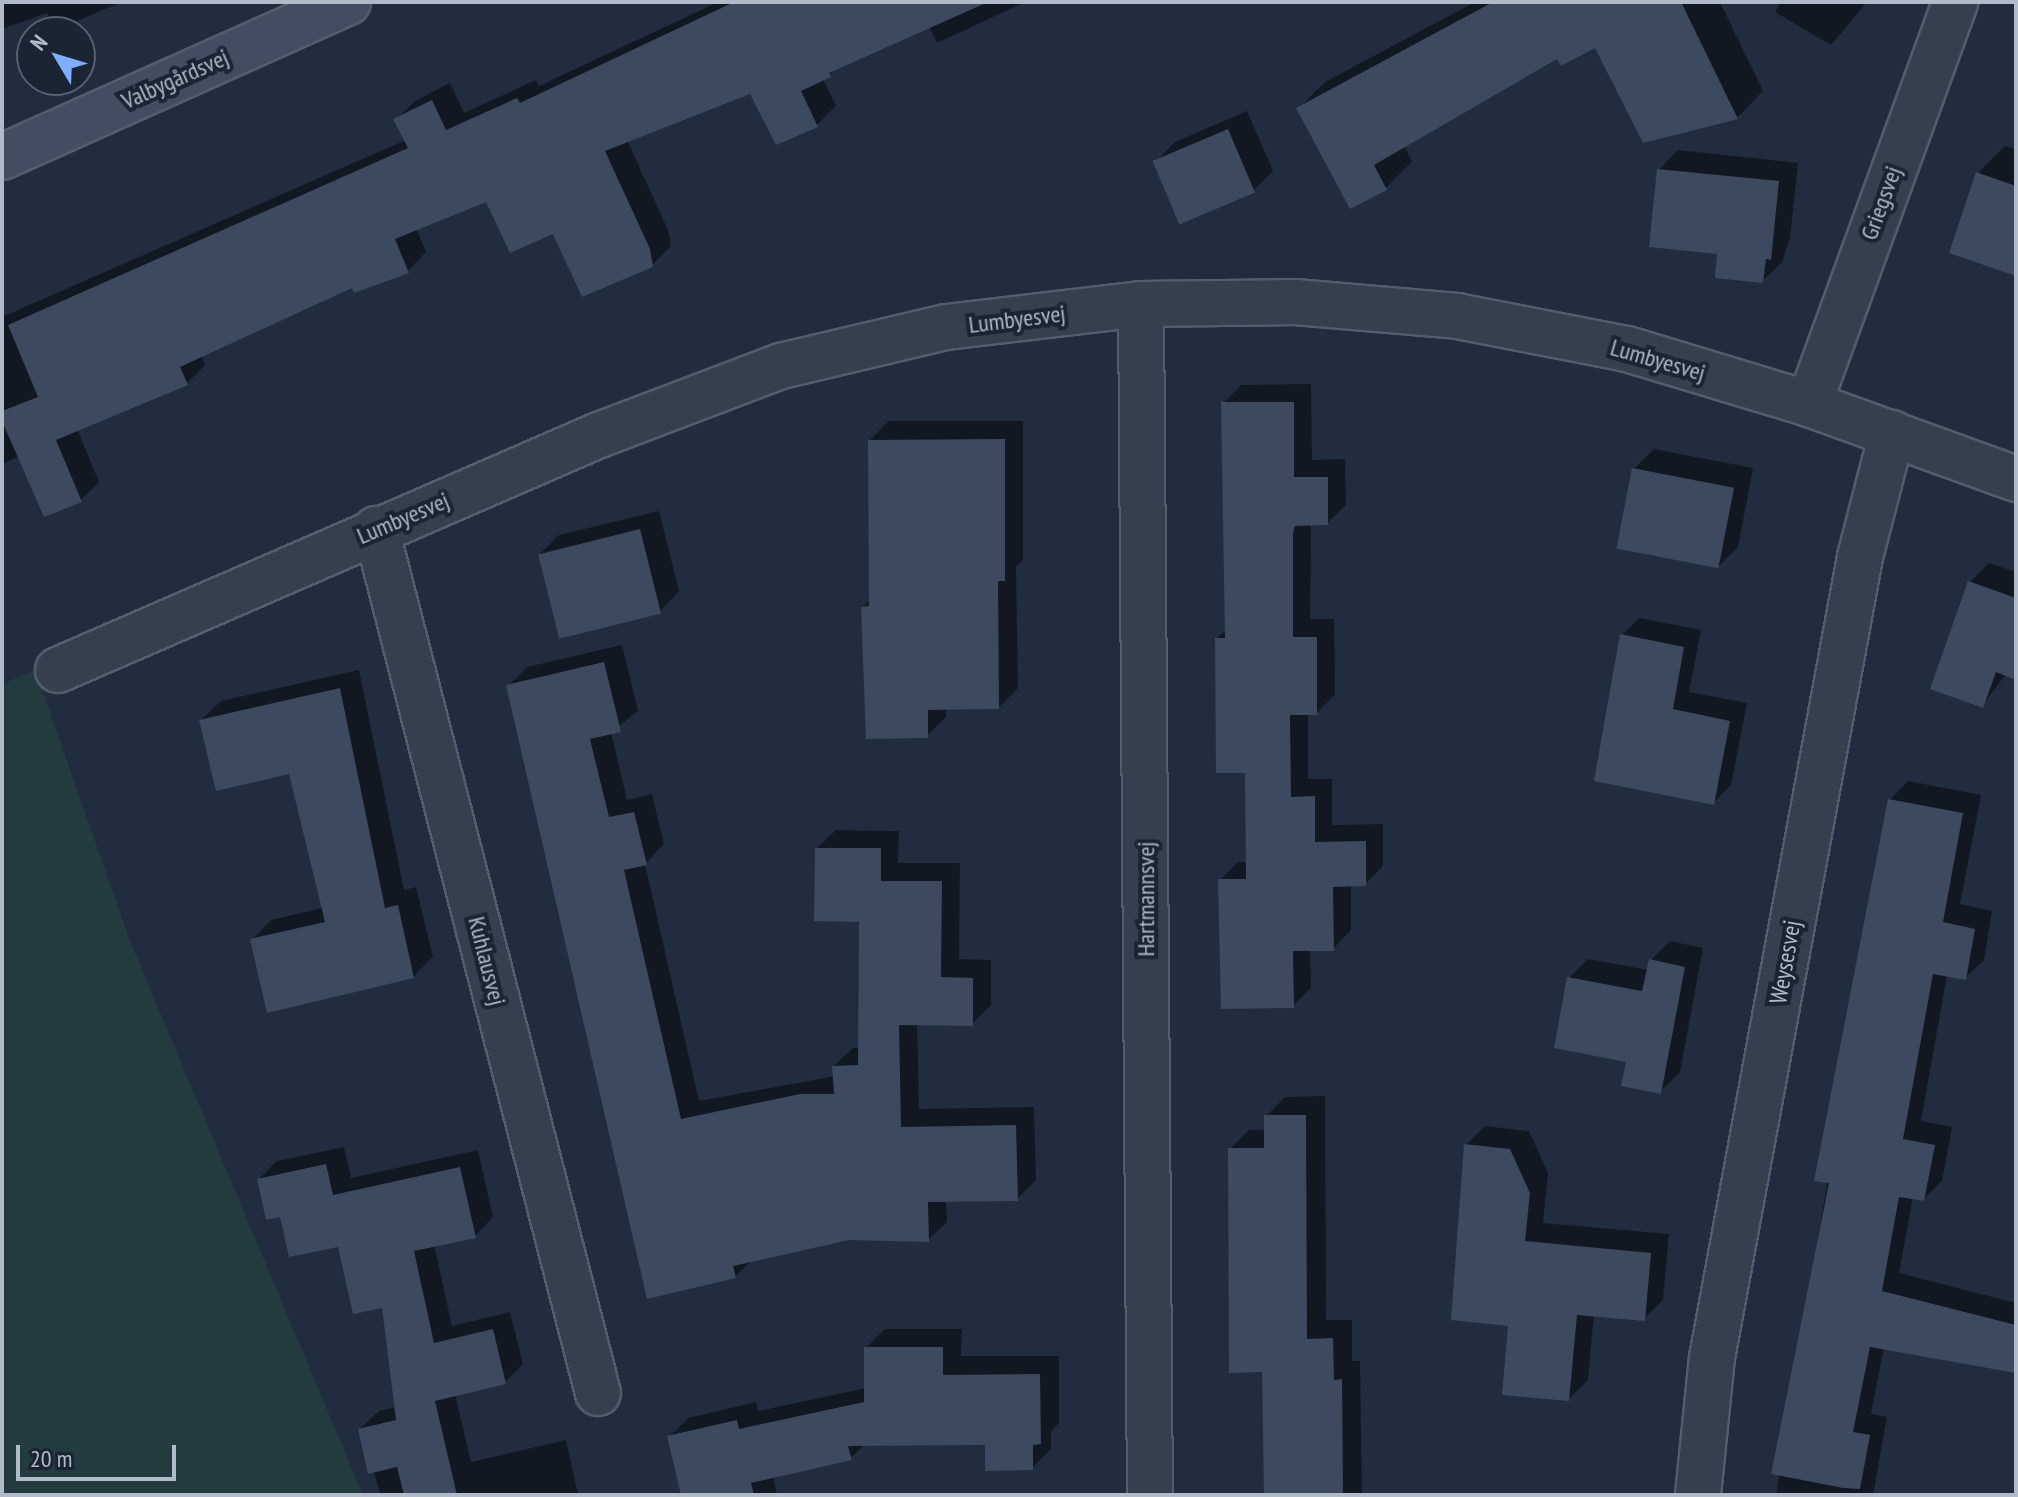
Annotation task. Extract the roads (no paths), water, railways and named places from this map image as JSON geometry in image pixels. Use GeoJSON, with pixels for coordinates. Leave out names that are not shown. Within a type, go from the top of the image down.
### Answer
{"type":"FeatureCollection","features":[{"type":"Feature","properties":{"kind":"street","name":"Valbygårdsvej"},"geometry":{"type":"LineString","coordinates":[[2,157],[348,2]]}},
{"type":"Feature","properties":{"kind":"street","name":"Griegsvej"},"geometry":{"type":"LineString","coordinates":[[1809,404],[1955,2]]}},
{"type":"Feature","properties":{"kind":"street","name":"Lumbyesvej"},"geometry":{"type":"LineString","coordinates":[[58,670],[376,529],[599,435],[781,366],[946,327],[1141,304],[1295,302],[1457,316],[1627,349],[1809,404],[2016,479]]}},
{"type":"Feature","properties":{"kind":"street","name":"Hartmannsvej"},"geometry":{"type":"LineString","coordinates":[[1141,304],[1150,1495]]}},
{"type":"Feature","properties":{"kind":"street","name":"Weysesvej"},"geometry":{"type":"LineString","coordinates":[[1698,1495],[1715,1342],[1860,557],[1892,433]]}},
{"type":"Feature","properties":{"kind":"street","name":"Kuhlausvej"},"geometry":{"type":"LineString","coordinates":[[376,529],[598,1393]]}}]}
